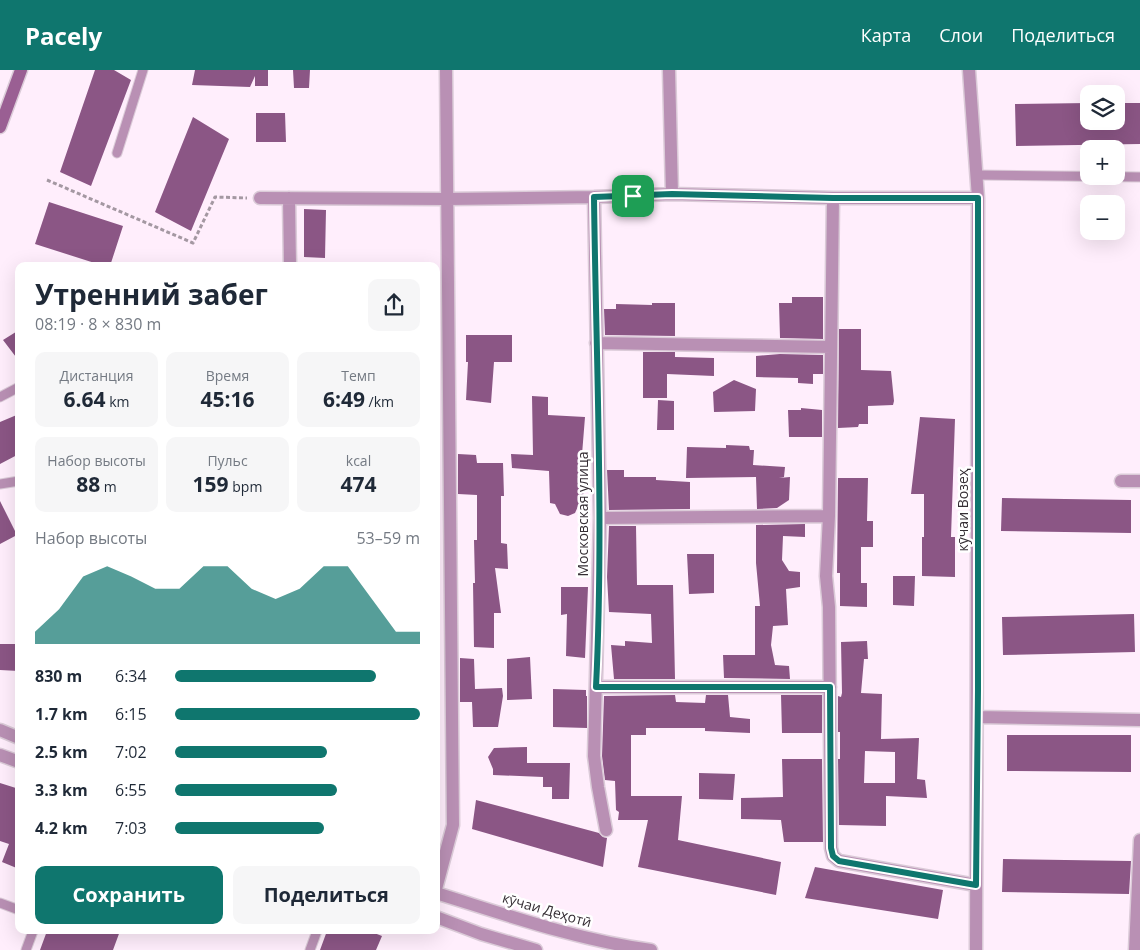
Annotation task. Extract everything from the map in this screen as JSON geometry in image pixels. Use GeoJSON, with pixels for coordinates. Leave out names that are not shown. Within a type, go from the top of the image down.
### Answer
{"type":"FeatureCollection","features":[{"type":"Feature","properties":{"kind":"main road"},"geometry":{"type":"LineString","coordinates":[[0,127],[21,70]]}},
{"type":"Feature","properties":{"kind":"street"},"geometry":{"type":"LineString","coordinates":[[440,874],[453,825],[446,70]]}},
{"type":"Feature","properties":{"kind":"street"},"geometry":{"type":"LineString","coordinates":[[669,70],[672,194]]}},
{"type":"Feature","properties":{"kind":"street","name":"кӯчаи Возеҳ"},"geometry":{"type":"LineString","coordinates":[[969,70],[978,198],[976,950]]}},
{"type":"Feature","properties":{"kind":"street"},"geometry":{"type":"LineString","coordinates":[[260,198],[447,199],[672,194],[833,198],[978,198]]}},
{"type":"Feature","properties":{"kind":"street","name":"Московская улица"},"geometry":{"type":"LineString","coordinates":[[594,197],[600,518],[594,756],[606,830]]}},
{"type":"Feature","properties":{"kind":"street"},"geometry":{"type":"LineString","coordinates":[[289,198],[290,262]]}},
{"type":"Feature","properties":{"kind":"street"},"geometry":{"type":"LineString","coordinates":[[833,198],[829,516],[826,576],[829,607],[831,848],[833,856],[839,861],[976,885]]}},
{"type":"Feature","properties":{"kind":"street"},"geometry":{"type":"LineString","coordinates":[[596,343],[831,347]]}},
{"type":"Feature","properties":{"kind":"street"},"geometry":{"type":"LineString","coordinates":[[1121,481],[1140,481]]}},
{"type":"Feature","properties":{"kind":"street"},"geometry":{"type":"LineString","coordinates":[[600,518],[829,516]]}},
{"type":"Feature","properties":{"kind":"street"},"geometry":{"type":"LineString","coordinates":[[596,687],[830,687]]}},
{"type":"Feature","properties":{"kind":"street"},"geometry":{"type":"LineString","coordinates":[[977,717],[1140,720]]}},
{"type":"Feature","properties":{"kind":"street"},"geometry":{"type":"LineString","coordinates":[[0,730],[15,736]]}},
{"type":"Feature","properties":{"kind":"street"},"geometry":{"type":"LineString","coordinates":[[0,755],[15,761]]}},
{"type":"Feature","properties":{"kind":"street"},"geometry":{"type":"LineString","coordinates":[[1135,950],[1140,840]]}},
{"type":"Feature","properties":{"kind":"street","name":"кӯчаи Деҳотӣ"},"geometry":{"type":"LineString","coordinates":[[440,894],[557,931],[625,948],[651,950]]}},
{"type":"Feature","properties":{"kind":"street"},"geometry":{"type":"LineString","coordinates":[[440,919],[528,949]]}},
{"type":"Feature","properties":{"kind":"lane"},"geometry":{"type":"LineString","coordinates":[[117,153],[144,70]]}},
{"type":"Feature","properties":{"kind":"lane"},"geometry":{"type":"LineString","coordinates":[[976,175],[1140,177]]}},
{"type":"Feature","properties":{"kind":"lane"},"geometry":{"type":"LineString","coordinates":[[0,397],[15,389]]}},
{"type":"Feature","properties":{"kind":"lane"},"geometry":{"type":"LineString","coordinates":[[0,484],[15,482]]}},
{"type":"Feature","properties":{"kind":"lane"},"geometry":{"type":"LineString","coordinates":[[0,903],[15,909]]}},
{"type":"Feature","properties":{"kind":"lane"},"geometry":{"type":"LineString","coordinates":[[26,950],[32,934]]}},
{"type":"Feature","properties":{"kind":"lane"},"geometry":{"type":"LineString","coordinates":[[310,950],[316,934]]}},
{"type":"Feature","properties":{"kind":"path"},"geometry":{"type":"LineString","coordinates":[[47,180],[193,243],[215,197],[260,198]]}},
{"type":"Feature","properties":{"kind":"building"},"geometry":{"type":"Polygon","coordinates":[[[95,70],[114,70],[131,80],[91,186],[60,172],[95,70]]]}},
{"type":"Feature","properties":{"kind":"building"},"geometry":{"type":"Polygon","coordinates":[[[195,70],[268,70],[268,86],[255,86],[255,76],[250,87],[192,85],[195,70]]]}},
{"type":"Feature","properties":{"kind":"building"},"geometry":{"type":"Polygon","coordinates":[[[293,70],[310,70],[309,88],[294,88],[293,70]]]}},
{"type":"Feature","properties":{"kind":"building"},"geometry":{"type":"Polygon","coordinates":[[[1080,103],[1080,130],[1125,130],[1125,103],[1140,103],[1140,144],[1125,144],[1125,140],[1080,140],[1080,145],[1016,146],[1015,104],[1080,103]]]}},
{"type":"Feature","properties":{"kind":"building"},"geometry":{"type":"Polygon","coordinates":[[[256,113],[285,113],[286,142],[256,142],[256,113]]]}},
{"type":"Feature","properties":{"kind":"building"},"geometry":{"type":"Polygon","coordinates":[[[193,117],[229,139],[191,231],[155,212],[193,117]]]}},
{"type":"Feature","properties":{"kind":"building"},"geometry":{"type":"Polygon","coordinates":[[[49,202],[123,226],[111,262],[91,262],[35,244],[49,202]]]}},
{"type":"Feature","properties":{"kind":"building"},"geometry":{"type":"Polygon","coordinates":[[[304,209],[326,210],[325,258],[304,257],[304,209]]]}},
{"type":"Feature","properties":{"kind":"building"},"geometry":{"type":"Polygon","coordinates":[[[792,297],[823,297],[823,339],[780,338],[779,303],[792,303],[792,297]]]}},
{"type":"Feature","properties":{"kind":"building"},"geometry":{"type":"Polygon","coordinates":[[[652,303],[675,303],[675,336],[605,335],[604,309],[616,309],[616,304],[652,305],[652,303]]]}},
{"type":"Feature","properties":{"kind":"building"},"geometry":{"type":"Polygon","coordinates":[[[839,329],[861,329],[861,370],[891,371],[893,405],[868,406],[868,424],[859,424],[858,427],[838,428],[839,329]]]}},
{"type":"Feature","properties":{"kind":"building"},"geometry":{"type":"Polygon","coordinates":[[[15,332],[15,356],[3,340],[15,332]]]}},
{"type":"Feature","properties":{"kind":"building"},"geometry":{"type":"Polygon","coordinates":[[[466,335],[512,335],[512,362],[494,362],[491,403],[466,400],[468,362],[466,362],[466,335]]]}},
{"type":"Feature","properties":{"kind":"building"},"geometry":{"type":"Polygon","coordinates":[[[643,352],[675,352],[675,357],[714,358],[714,376],[667,374],[667,398],[643,398],[643,352]]]}},
{"type":"Feature","properties":{"kind":"building"},"geometry":{"type":"Polygon","coordinates":[[[780,354],[823,355],[823,374],[813,374],[813,384],[798,383],[798,378],[756,377],[756,356],[780,354]]]}},
{"type":"Feature","properties":{"kind":"building"},"geometry":{"type":"Polygon","coordinates":[[[734,380],[756,389],[755,411],[714,412],[713,392],[734,380]]]}},
{"type":"Feature","properties":{"kind":"building"},"geometry":{"type":"Polygon","coordinates":[[[532,396],[548,397],[548,415],[585,417],[581,467],[584,467],[583,505],[579,504],[575,513],[568,516],[560,514],[555,504],[550,503],[549,471],[512,468],[511,454],[533,455],[532,396]]]}},
{"type":"Feature","properties":{"kind":"building"},"geometry":{"type":"Polygon","coordinates":[[[658,400],[674,401],[674,430],[657,430],[658,400]]]}},
{"type":"Feature","properties":{"kind":"building"},"geometry":{"type":"Polygon","coordinates":[[[801,408],[822,410],[822,437],[789,437],[788,410],[801,410],[801,408]]]}},
{"type":"Feature","properties":{"kind":"building"},"geometry":{"type":"Polygon","coordinates":[[[15,416],[15,456],[0,464],[0,422],[15,416]]]}},
{"type":"Feature","properties":{"kind":"building"},"geometry":{"type":"Polygon","coordinates":[[[920,417],[955,419],[951,537],[955,537],[955,577],[922,576],[924,494],[911,494],[920,417]]]}},
{"type":"Feature","properties":{"kind":"building"},"geometry":{"type":"Polygon","coordinates":[[[726,445],[749,446],[750,450],[754,450],[753,465],[785,467],[784,477],[779,478],[790,477],[789,500],[777,508],[757,509],[756,477],[686,478],[687,447],[726,448],[726,445]]]}},
{"type":"Feature","properties":{"kind":"building"},"geometry":{"type":"Polygon","coordinates":[[[458,454],[476,455],[477,463],[503,463],[504,496],[501,496],[501,543],[507,544],[508,569],[495,568],[501,613],[494,613],[494,648],[474,647],[473,583],[475,583],[474,540],[477,540],[477,495],[458,494],[458,454]]]}},
{"type":"Feature","properties":{"kind":"building"},"geometry":{"type":"Polygon","coordinates":[[[607,470],[624,470],[624,477],[656,477],[656,480],[690,482],[690,509],[609,510],[607,470]]]}},
{"type":"Feature","properties":{"kind":"building"},"geometry":{"type":"Polygon","coordinates":[[[838,478],[868,478],[867,521],[873,521],[873,547],[861,547],[861,583],[867,583],[867,607],[840,606],[840,573],[837,573],[838,478]]]}},
{"type":"Feature","properties":{"kind":"building"},"geometry":{"type":"Polygon","coordinates":[[[1002,498],[1131,500],[1131,533],[1001,531],[1002,498]]]}},
{"type":"Feature","properties":{"kind":"building"},"geometry":{"type":"Polygon","coordinates":[[[0,501],[15,531],[15,536],[0,544],[0,501]]]}},
{"type":"Feature","properties":{"kind":"building"},"geometry":{"type":"Polygon","coordinates":[[[805,524],[805,537],[783,536],[782,560],[789,571],[800,572],[800,587],[786,589],[788,625],[773,626],[771,645],[775,665],[789,666],[790,679],[724,678],[723,655],[755,655],[755,606],[760,606],[756,563],[756,525],[805,524]]]}},
{"type":"Feature","properties":{"kind":"building"},"geometry":{"type":"Polygon","coordinates":[[[609,526],[636,526],[637,585],[673,585],[675,679],[614,679],[611,645],[625,646],[625,641],[652,643],[651,614],[609,612],[607,577],[609,526]]]}},
{"type":"Feature","properties":{"kind":"building"},"geometry":{"type":"Polygon","coordinates":[[[687,554],[714,554],[714,593],[689,594],[687,554]]]}},
{"type":"Feature","properties":{"kind":"building"},"geometry":{"type":"Polygon","coordinates":[[[893,576],[915,576],[914,606],[893,605],[893,576]]]}},
{"type":"Feature","properties":{"kind":"building"},"geometry":{"type":"Polygon","coordinates":[[[561,587],[588,587],[585,658],[566,656],[567,614],[561,615],[561,587]]]}},
{"type":"Feature","properties":{"kind":"building"},"geometry":{"type":"Polygon","coordinates":[[[1134,614],[1135,652],[1003,655],[1002,617],[1134,614]]]}},
{"type":"Feature","properties":{"kind":"building"},"geometry":{"type":"Polygon","coordinates":[[[867,641],[868,659],[864,659],[861,693],[882,694],[881,739],[919,738],[917,779],[925,780],[927,798],[886,796],[886,826],[839,825],[838,759],[840,759],[840,732],[838,732],[838,696],[841,697],[842,693],[841,642],[867,641]],[[865,751],[864,783],[895,783],[895,752],[865,751]]]}},
{"type":"Feature","properties":{"kind":"building"},"geometry":{"type":"Polygon","coordinates":[[[0,644],[15,644],[15,671],[0,670],[0,644]]]}},
{"type":"Feature","properties":{"kind":"building"},"geometry":{"type":"Polygon","coordinates":[[[530,657],[532,699],[507,700],[507,659],[530,657]]]}},
{"type":"Feature","properties":{"kind":"building"},"geometry":{"type":"Polygon","coordinates":[[[460,658],[474,659],[475,689],[502,688],[503,696],[498,727],[473,727],[472,702],[460,702],[460,658]]]}},
{"type":"Feature","properties":{"kind":"building"},"geometry":{"type":"Polygon","coordinates":[[[553,689],[586,690],[587,728],[553,727],[553,689]]]}},
{"type":"Feature","properties":{"kind":"building"},"geometry":{"type":"Polygon","coordinates":[[[675,695],[676,702],[705,703],[706,695],[728,695],[730,717],[750,719],[750,733],[705,731],[705,728],[646,728],[646,735],[631,735],[631,796],[682,796],[678,840],[781,862],[776,895],[638,867],[648,820],[618,820],[619,812],[616,810],[615,781],[605,780],[602,756],[604,696],[675,695]]]}},
{"type":"Feature","properties":{"kind":"building"},"geometry":{"type":"Polygon","coordinates":[[[781,695],[822,695],[822,733],[782,733],[781,695]]]}},
{"type":"Feature","properties":{"kind":"building"},"geometry":{"type":"Polygon","coordinates":[[[1007,735],[1131,735],[1131,772],[1007,771],[1007,735]]]}},
{"type":"Feature","properties":{"kind":"building"},"geometry":{"type":"Polygon","coordinates":[[[527,747],[527,763],[570,763],[569,799],[552,799],[552,787],[543,787],[543,777],[493,775],[493,769],[488,757],[494,748],[527,747]]]}},
{"type":"Feature","properties":{"kind":"building"},"geometry":{"type":"Polygon","coordinates":[[[782,759],[822,759],[823,842],[784,842],[781,820],[741,819],[741,798],[783,797],[782,759]]]}},
{"type":"Feature","properties":{"kind":"building"},"geometry":{"type":"Polygon","coordinates":[[[699,773],[735,774],[733,800],[699,799],[699,773]]]}},
{"type":"Feature","properties":{"kind":"building"},"geometry":{"type":"Polygon","coordinates":[[[0,783],[15,788],[15,867],[2,862],[9,844],[0,841],[0,783]]]}},
{"type":"Feature","properties":{"kind":"building"},"geometry":{"type":"Polygon","coordinates":[[[476,800],[599,833],[607,838],[603,867],[472,829],[476,800]]]}},
{"type":"Feature","properties":{"kind":"building"},"geometry":{"type":"Polygon","coordinates":[[[1003,859],[1131,861],[1129,894],[1002,892],[1003,859]]]}},
{"type":"Feature","properties":{"kind":"building"},"geometry":{"type":"Polygon","coordinates":[[[815,867],[943,890],[938,919],[805,898],[815,867]]]}},
{"type":"Feature","properties":{"kind":"building"},"geometry":{"type":"Polygon","coordinates":[[[46,934],[119,934],[113,950],[40,950],[46,934]]]}},
{"type":"Feature","properties":{"kind":"building"},"geometry":{"type":"Polygon","coordinates":[[[326,934],[377,934],[382,936],[376,950],[320,950],[326,934]]]}},
{"type":"Feature","properties":{"kind":"route"},"geometry":{"type":"LineString","coordinates":[[672,194],[833,198],[978,198],[976,885],[839,861],[833,856],[831,848],[830,687],[596,687],[600,518],[594,197],[633,196],[672,194]]}}]}
